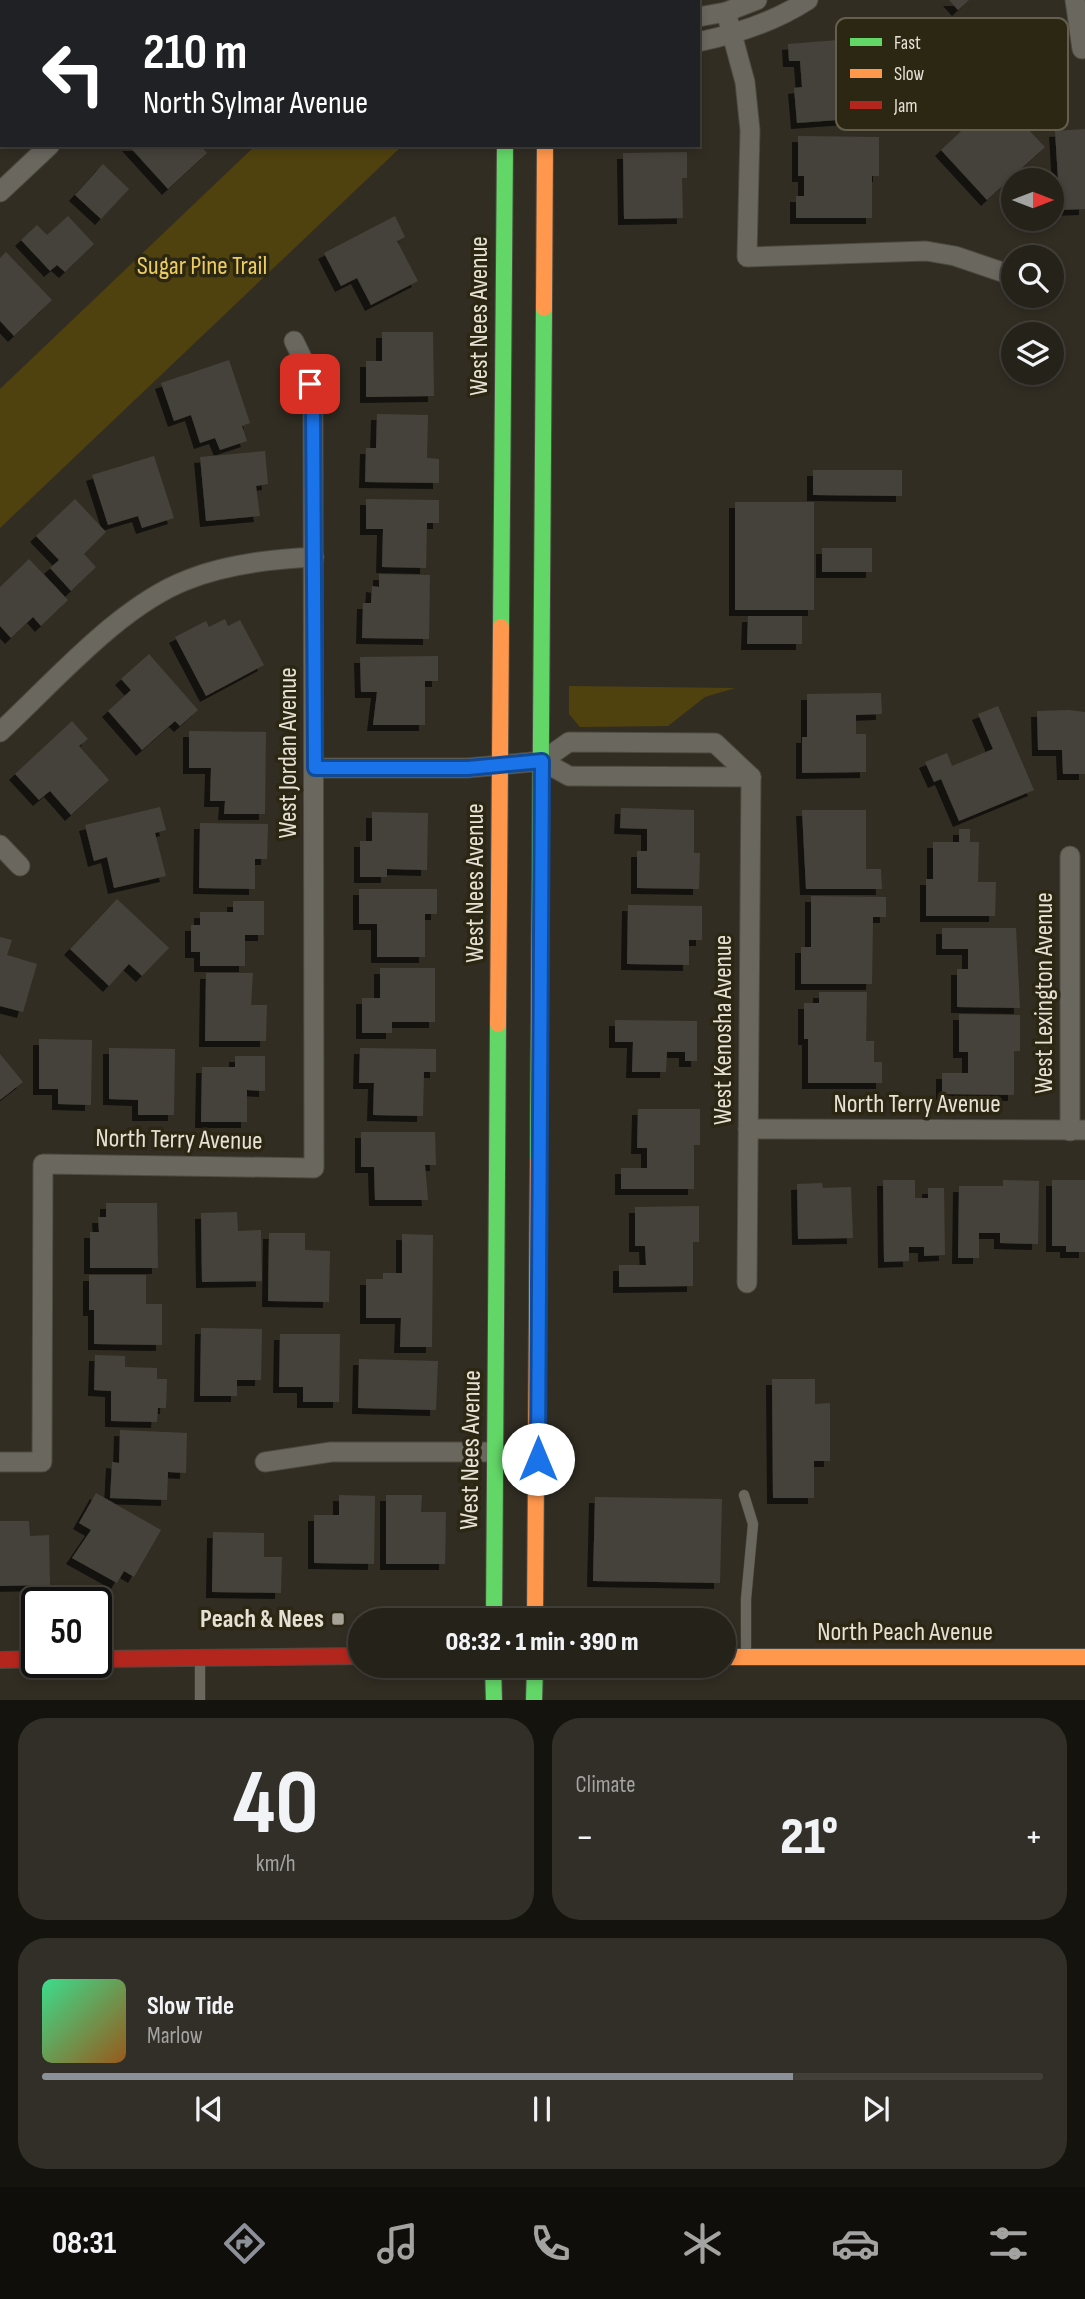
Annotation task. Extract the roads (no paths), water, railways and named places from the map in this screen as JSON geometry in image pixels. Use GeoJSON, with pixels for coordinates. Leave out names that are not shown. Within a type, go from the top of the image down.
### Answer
{"type":"FeatureCollection","features":[{"type":"Feature","properties":{"kind":"main road","name":"West Nees Avenue"},"geometry":{"type":"LineString","coordinates":[[494,1608],[505,147]]}},
{"type":"Feature","properties":{"kind":"main road"},"geometry":{"type":"LineString","coordinates":[[535,1608],[545,147]]}},
{"type":"Feature","properties":{"kind":"main road"},"geometry":{"type":"LineString","coordinates":[[112,1659],[348,1656]]}},
{"type":"Feature","properties":{"kind":"main road","name":"North Peach Avenue"},"geometry":{"type":"LineString","coordinates":[[736,1657],[1085,1657]]}},
{"type":"Feature","properties":{"kind":"main road"},"geometry":{"type":"LineString","coordinates":[[0,1660],[21,1659]]}},
{"type":"Feature","properties":{"kind":"main road"},"geometry":{"type":"LineString","coordinates":[[493,1678],[494,1700]]}},
{"type":"Feature","properties":{"kind":"main road"},"geometry":{"type":"LineString","coordinates":[[534,1700],[535,1678]]}},
{"type":"Feature","properties":{"kind":"street"},"geometry":{"type":"LineString","coordinates":[[700,17],[726,12],[757,0]]}},
{"type":"Feature","properties":{"kind":"street"},"geometry":{"type":"LineString","coordinates":[[700,42],[732,35],[775,18],[808,0]]}},
{"type":"Feature","properties":{"kind":"street"},"geometry":{"type":"LineString","coordinates":[[1075,0],[1082,49]]}},
{"type":"Feature","properties":{"kind":"street"},"geometry":{"type":"LineString","coordinates":[[726,12],[745,82],[750,130],[747,257],[926,251],[955,256],[1001,272]]}},
{"type":"Feature","properties":{"kind":"street"},"geometry":{"type":"LineString","coordinates":[[0,192],[48,147]]}},
{"type":"Feature","properties":{"kind":"street","name":"West Jordan Avenue"},"geometry":{"type":"LineString","coordinates":[[294,341],[307,368],[313,400],[314,1168]]}},
{"type":"Feature","properties":{"kind":"street"},"geometry":{"type":"LineString","coordinates":[[0,733],[124,617],[156,595],[187,579],[230,567],[275,559],[314,557]]}},
{"type":"Feature","properties":{"kind":"street"},"geometry":{"type":"LineString","coordinates":[[315,768],[468,768],[542,761],[569,742],[715,743],[751,777]]}},
{"type":"Feature","properties":{"kind":"street"},"geometry":{"type":"LineString","coordinates":[[542,761],[569,776],[751,777]]}},
{"type":"Feature","properties":{"kind":"street","name":"West Kenosha Avenue"},"geometry":{"type":"LineString","coordinates":[[747,1283],[751,777]]}},
{"type":"Feature","properties":{"kind":"street"},"geometry":{"type":"LineString","coordinates":[[0,845],[20,866]]}},
{"type":"Feature","properties":{"kind":"street","name":"West Lexington Avenue"},"geometry":{"type":"LineString","coordinates":[[1070,856],[1077,1130]]}},
{"type":"Feature","properties":{"kind":"street","name":"North Terry Avenue"},"geometry":{"type":"LineString","coordinates":[[748,1129],[1077,1130]]}},
{"type":"Feature","properties":{"kind":"street","name":"North Terry Avenue"},"geometry":{"type":"LineString","coordinates":[[0,1462],[42,1462],[43,1164],[314,1168]]}},
{"type":"Feature","properties":{"kind":"street"},"geometry":{"type":"LineString","coordinates":[[265,1462],[331,1452],[496,1452]]}},
{"type":"Feature","properties":{"kind":"lane"},"geometry":{"type":"LineString","coordinates":[[744,1495],[753,1524],[746,1599],[746,1657]]}},
{"type":"Feature","properties":{"kind":"lane"},"geometry":{"type":"LineString","coordinates":[[200,1658],[200,1700]]}},
{"type":"Feature","properties":{"kind":"place","name":"Peach & Nees"},"geometry":{"type":"Point","coordinates":[338,1619]}},
{"type":"Feature","properties":{"kind":"park label","name":"Sugar Pine Trail"},"geometry":{"type":"Point","coordinates":[202,266]}}]}
